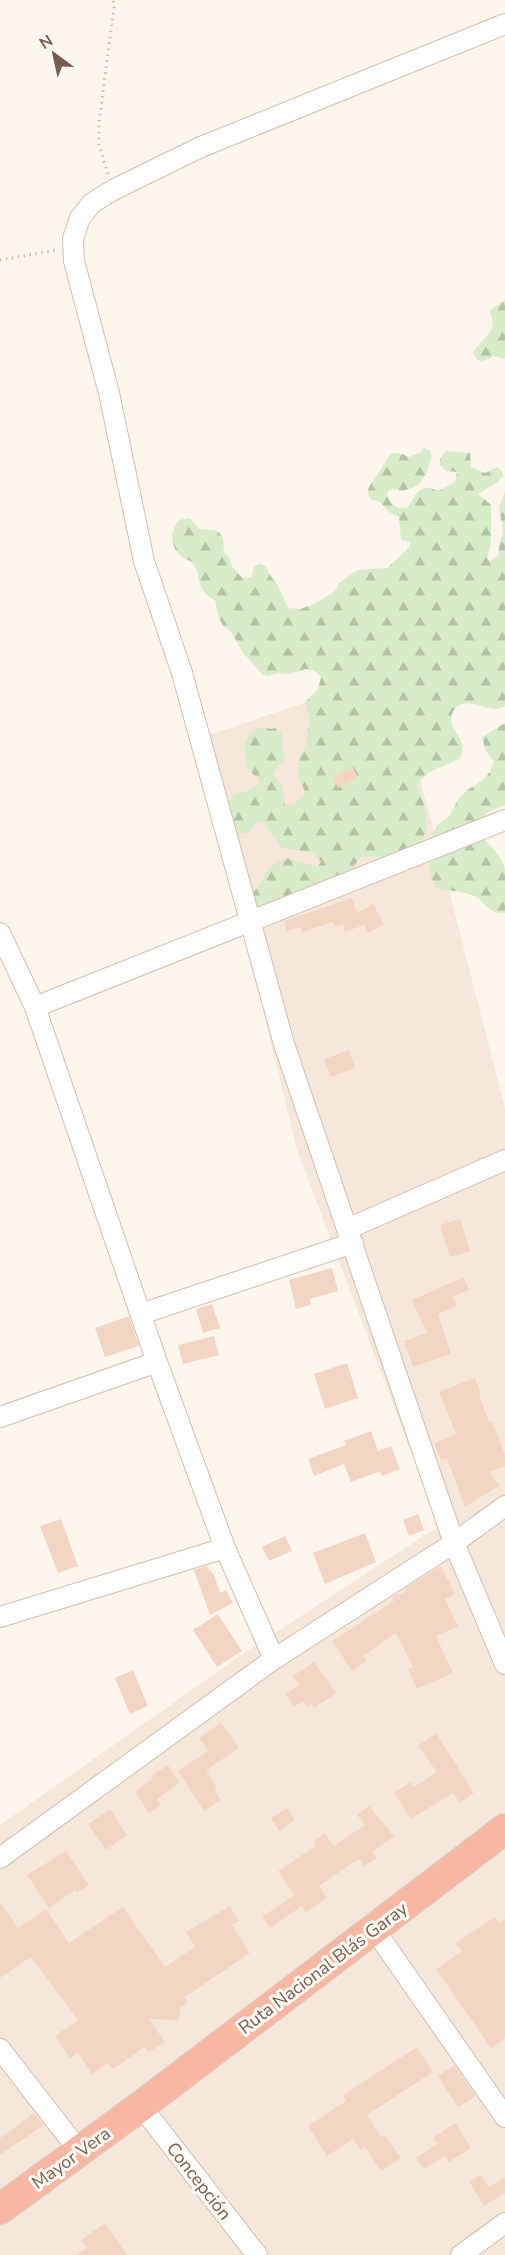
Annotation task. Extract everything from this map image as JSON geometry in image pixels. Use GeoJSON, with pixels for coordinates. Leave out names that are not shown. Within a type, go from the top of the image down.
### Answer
{"type":"FeatureCollection","features":[{"type":"Feature","properties":{"kind":"highway","name":"Ruta Nacional Blás Garay"},"geometry":{"type":"LineString","coordinates":[[141,2106],[505,1829]]}},
{"type":"Feature","properties":{"kind":"highway","name":"Mayor Vera"},"geometry":{"type":"LineString","coordinates":[[0,2210],[141,2106]]}},
{"type":"Feature","properties":{"kind":"street"},"geometry":{"type":"LineString","coordinates":[[505,24],[201,147],[113,190],[92,203],[80,218],[73,239],[74,261],[109,393],[144,561],[182,672],[284,1044],[454,1543],[505,1664]]}},
{"type":"Feature","properties":{"kind":"street"},"geometry":{"type":"LineString","coordinates":[[35,1007],[249,921],[503,827]]}},
{"type":"Feature","properties":{"kind":"street"},"geometry":{"type":"LineString","coordinates":[[0,933],[35,1007],[157,1362],[225,1548],[274,1659]]}},
{"type":"Feature","properties":{"kind":"street"},"geometry":{"type":"LineString","coordinates":[[141,1314],[350,1236],[505,1160]]}},
{"type":"Feature","properties":{"kind":"street"},"geometry":{"type":"LineString","coordinates":[[0,1417],[157,1362]]}},
{"type":"Feature","properties":{"kind":"street"},"geometry":{"type":"LineString","coordinates":[[0,1858],[274,1659],[454,1543],[505,1506]]}},
{"type":"Feature","properties":{"kind":"street"},"geometry":{"type":"LineString","coordinates":[[0,1617],[225,1548]]}},
{"type":"Feature","properties":{"kind":"street"},"geometry":{"type":"LineString","coordinates":[[374,1929],[505,2117]]}},
{"type":"Feature","properties":{"kind":"street"},"geometry":{"type":"LineString","coordinates":[[0,2049],[80,2152]]}},
{"type":"Feature","properties":{"kind":"street","name":"Concepción"},"geometry":{"type":"LineString","coordinates":[[141,2106],[257,2255]]}},
{"type":"Feature","properties":{"kind":"street"},"geometry":{"type":"LineString","coordinates":[[461,2255],[505,2223]]}},
{"type":"Feature","properties":{"kind":"path"},"geometry":{"type":"LineString","coordinates":[[113,0],[99,123],[99,145],[113,190]]}},
{"type":"Feature","properties":{"kind":"path"},"geometry":{"type":"LineString","coordinates":[[0,260],[73,247]]}},
{"type":"Feature","properties":{"kind":"shaded area"},"geometry":{"type":"Polygon","coordinates":[[[393,673],[505,1108],[505,2255],[0,2255],[0,1825],[247,1651],[439,1526],[297,1150],[197,739],[393,673]]]}},
{"type":"Feature","properties":{"kind":"green space"},"geometry":{"type":"Polygon","coordinates":[[[505,300],[505,359],[494,356],[483,361],[478,360],[473,353],[492,328],[490,310],[505,300]]]}},
{"type":"Feature","properties":{"kind":"green space"},"geometry":{"type":"Polygon","coordinates":[[[423,448],[430,450],[431,455],[426,473],[419,483],[409,489],[392,489],[387,492],[395,506],[406,508],[424,488],[438,491],[455,482],[457,472],[446,471],[440,465],[440,459],[446,451],[470,453],[471,467],[485,473],[497,467],[503,476],[498,482],[478,494],[491,505],[491,539],[487,558],[490,561],[499,555],[499,544],[503,532],[499,507],[505,491],[505,706],[496,709],[466,704],[455,708],[451,720],[461,740],[462,752],[459,759],[430,772],[418,782],[427,818],[427,828],[421,841],[388,861],[379,857],[361,857],[345,881],[259,913],[250,898],[270,867],[286,858],[317,867],[321,862],[313,853],[280,847],[262,821],[256,823],[248,833],[239,833],[232,824],[225,805],[235,794],[248,791],[260,784],[258,778],[248,770],[244,743],[251,733],[263,726],[270,729],[276,728],[282,733],[284,759],[273,774],[283,787],[285,805],[292,806],[304,794],[298,777],[299,759],[306,745],[309,725],[305,702],[318,689],[321,677],[314,670],[306,669],[288,674],[263,675],[243,653],[230,630],[224,627],[219,619],[215,600],[202,589],[193,563],[183,558],[175,549],[172,534],[179,520],[190,518],[200,529],[218,531],[223,538],[224,552],[242,578],[252,577],[254,566],[262,564],[276,582],[288,608],[301,609],[335,591],[339,583],[358,570],[387,568],[410,547],[410,543],[401,539],[399,517],[389,512],[380,502],[370,499],[368,491],[389,456],[397,453],[409,457],[420,453],[423,448]]]}},
{"type":"Feature","properties":{"kind":"green space"},"geometry":{"type":"Polygon","coordinates":[[[505,723],[505,806],[488,813],[477,829],[500,858],[505,869],[505,913],[500,913],[492,911],[472,895],[437,889],[430,876],[429,868],[436,827],[450,815],[462,795],[484,779],[491,770],[494,762],[486,751],[482,737],[505,723]]]}},
{"type":"Feature","properties":{"kind":"building"},"geometry":{"type":"Polygon","coordinates":[[[353,767],[358,778],[338,788],[333,776],[353,767]]]}},
{"type":"Feature","properties":{"kind":"building"},"geometry":{"type":"Polygon","coordinates":[[[352,898],[357,913],[373,904],[384,924],[368,933],[364,925],[345,932],[343,924],[335,927],[333,922],[302,932],[300,927],[287,931],[284,921],[352,898]]]}},
{"type":"Feature","properties":{"kind":"building"},"geometry":{"type":"Polygon","coordinates":[[[349,1050],[355,1068],[331,1077],[324,1059],[349,1050]]]}},
{"type":"Feature","properties":{"kind":"building"},"geometry":{"type":"Polygon","coordinates":[[[460,1219],[470,1251],[450,1257],[440,1225],[460,1219]]]}},
{"type":"Feature","properties":{"kind":"building"},"geometry":{"type":"Polygon","coordinates":[[[332,1268],[338,1291],[310,1299],[311,1305],[296,1309],[289,1280],[332,1268]]]}},
{"type":"Feature","properties":{"kind":"building"},"geometry":{"type":"Polygon","coordinates":[[[464,1277],[469,1290],[453,1296],[457,1306],[438,1314],[451,1354],[413,1367],[404,1341],[427,1333],[412,1300],[464,1277]]]}},
{"type":"Feature","properties":{"kind":"building"},"geometry":{"type":"Polygon","coordinates":[[[212,1304],[220,1328],[203,1333],[196,1309],[212,1304]]]}},
{"type":"Feature","properties":{"kind":"building"},"geometry":{"type":"Polygon","coordinates":[[[129,1316],[139,1346],[105,1357],[95,1328],[129,1316]]]}},
{"type":"Feature","properties":{"kind":"building"},"geometry":{"type":"Polygon","coordinates":[[[214,1336],[219,1355],[183,1364],[178,1345],[214,1336]]]}},
{"type":"Feature","properties":{"kind":"building"},"geometry":{"type":"Polygon","coordinates":[[[347,1363],[358,1398],[325,1409],[314,1374],[347,1363]]]}},
{"type":"Feature","properties":{"kind":"building"},"geometry":{"type":"Polygon","coordinates":[[[475,1378],[489,1422],[492,1421],[505,1455],[505,1466],[490,1472],[499,1486],[465,1507],[447,1458],[441,1460],[434,1444],[456,1434],[439,1392],[475,1378]]]}},
{"type":"Feature","properties":{"kind":"building"},"geometry":{"type":"Polygon","coordinates":[[[371,1431],[378,1451],[391,1446],[400,1469],[382,1476],[380,1471],[351,1482],[344,1464],[314,1476],[308,1459],[346,1445],[344,1441],[371,1431]]]}},
{"type":"Feature","properties":{"kind":"building"},"geometry":{"type":"Polygon","coordinates":[[[418,1514],[424,1530],[409,1536],[403,1520],[418,1514]]]}},
{"type":"Feature","properties":{"kind":"building"},"geometry":{"type":"Polygon","coordinates":[[[61,1519],[78,1566],[58,1573],[40,1526],[61,1519]]]}},
{"type":"Feature","properties":{"kind":"building"},"geometry":{"type":"Polygon","coordinates":[[[365,1533],[376,1562],[325,1584],[313,1553],[365,1533]]]}},
{"type":"Feature","properties":{"kind":"building"},"geometry":{"type":"Polygon","coordinates":[[[285,1536],[292,1551],[269,1561],[262,1547],[285,1536]]]}},
{"type":"Feature","properties":{"kind":"building"},"geometry":{"type":"Polygon","coordinates":[[[206,1566],[214,1575],[220,1593],[226,1590],[233,1603],[210,1615],[194,1570],[206,1566]]]}},
{"type":"Feature","properties":{"kind":"building"},"geometry":{"type":"Polygon","coordinates":[[[441,1566],[455,1594],[445,1599],[458,1626],[436,1636],[453,1673],[417,1689],[408,1669],[413,1667],[396,1633],[363,1656],[367,1661],[352,1671],[332,1641],[394,1601],[392,1598],[441,1566]]]}},
{"type":"Feature","properties":{"kind":"building"},"geometry":{"type":"Polygon","coordinates":[[[218,1614],[242,1651],[217,1667],[193,1630],[218,1614]]]}},
{"type":"Feature","properties":{"kind":"building"},"geometry":{"type":"Polygon","coordinates":[[[314,1662],[336,1693],[314,1708],[311,1703],[307,1706],[303,1701],[294,1707],[286,1694],[299,1685],[293,1676],[314,1662]]]}},
{"type":"Feature","properties":{"kind":"building"},"geometry":{"type":"Polygon","coordinates":[[[133,1670],[148,1706],[130,1714],[115,1678],[133,1670]]]}},
{"type":"Feature","properties":{"kind":"building"},"geometry":{"type":"Polygon","coordinates":[[[221,1723],[239,1748],[206,1770],[217,1787],[214,1789],[221,1800],[204,1811],[178,1771],[208,1751],[199,1738],[221,1723]]]}},
{"type":"Feature","properties":{"kind":"building"},"geometry":{"type":"Polygon","coordinates":[[[436,1733],[474,1793],[460,1803],[453,1793],[411,1819],[394,1793],[411,1782],[414,1787],[437,1772],[418,1746],[436,1733]]]}},
{"type":"Feature","properties":{"kind":"building"},"geometry":{"type":"Polygon","coordinates":[[[168,1765],[180,1783],[157,1799],[161,1805],[149,1813],[135,1792],[153,1779],[151,1776],[168,1765]]]}},
{"type":"Feature","properties":{"kind":"building"},"geometry":{"type":"Polygon","coordinates":[[[369,1806],[394,1836],[373,1852],[377,1858],[364,1866],[359,1859],[348,1866],[319,1886],[327,1898],[306,1912],[302,1906],[270,1928],[262,1917],[294,1895],[278,1871],[316,1846],[313,1841],[325,1833],[334,1846],[365,1825],[357,1815],[369,1806]]]}},
{"type":"Feature","properties":{"kind":"building"},"geometry":{"type":"Polygon","coordinates":[[[287,1808],[295,1820],[279,1831],[271,1818],[287,1808]]]}},
{"type":"Feature","properties":{"kind":"building"},"geometry":{"type":"Polygon","coordinates":[[[110,1809],[127,1835],[106,1850],[88,1824],[110,1809]]]}},
{"type":"Feature","properties":{"kind":"building"},"geometry":{"type":"Polygon","coordinates":[[[66,1851],[89,1885],[77,1893],[75,1890],[49,1908],[27,1875],[66,1851]]]}},
{"type":"Feature","properties":{"kind":"building"},"geometry":{"type":"Polygon","coordinates":[[[0,1902],[18,1928],[46,1909],[69,1943],[123,1907],[165,1967],[195,1947],[186,1932],[230,1906],[239,1921],[232,1925],[250,1953],[185,1997],[188,2003],[181,2007],[179,2020],[149,2019],[165,2042],[149,2052],[145,2047],[113,2069],[108,2063],[92,2074],[78,2053],[70,2058],[55,2036],[78,2020],[31,1957],[0,1978],[0,1902]]]}},
{"type":"Feature","properties":{"kind":"building"},"geometry":{"type":"Polygon","coordinates":[[[495,1917],[499,1923],[505,1919],[505,2038],[491,2048],[436,1969],[462,1951],[455,1943],[495,1917]]]}},
{"type":"Feature","properties":{"kind":"building"},"geometry":{"type":"Polygon","coordinates":[[[417,2047],[433,2072],[367,2115],[381,2137],[385,2135],[401,2158],[381,2171],[365,2147],[361,2150],[353,2139],[327,2156],[308,2126],[346,2101],[343,2095],[417,2047]]]}},
{"type":"Feature","properties":{"kind":"building"},"geometry":{"type":"Polygon","coordinates":[[[454,2065],[476,2096],[458,2107],[438,2076],[454,2065]]]}},
{"type":"Feature","properties":{"kind":"building"},"geometry":{"type":"Polygon","coordinates":[[[34,2113],[44,2125],[0,2155],[0,2138],[34,2113]]]}},
{"type":"Feature","properties":{"kind":"building"},"geometry":{"type":"Polygon","coordinates":[[[455,2123],[471,2148],[449,2162],[445,2156],[424,2169],[416,2158],[437,2144],[433,2138],[455,2123]]]}},
{"type":"Feature","properties":{"kind":"building"},"geometry":{"type":"Polygon","coordinates":[[[481,2175],[489,2187],[505,2177],[505,2193],[484,2206],[469,2182],[481,2175]]]}},
{"type":"Feature","properties":{"kind":"building"},"geometry":{"type":"Polygon","coordinates":[[[105,2223],[127,2255],[76,2255],[87,2248],[81,2240],[105,2223]]]}}]}
